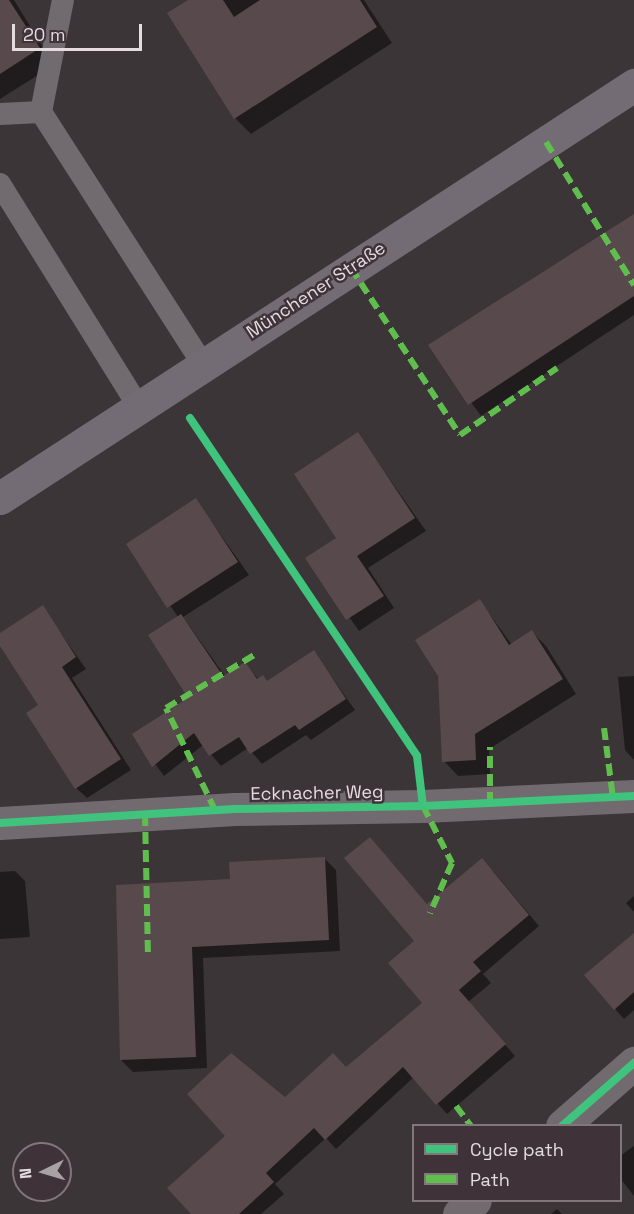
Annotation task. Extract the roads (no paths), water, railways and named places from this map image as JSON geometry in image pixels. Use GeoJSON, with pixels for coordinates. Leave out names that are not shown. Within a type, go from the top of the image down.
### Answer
{"type":"FeatureCollection","features":[{"type":"Feature","properties":{"kind":"main road","name":"Münchener Straße"},"geometry":{"type":"LineString","coordinates":[[0,498],[634,85]]}},
{"type":"Feature","properties":{"kind":"street","name":"Ecknacher Weg"},"geometry":{"type":"LineString","coordinates":[[0,823],[235,809],[423,806],[634,796]]}},
{"type":"Feature","properties":{"kind":"street"},"geometry":{"type":"LineString","coordinates":[[563,1124],[634,1064]]}},
{"type":"Feature","properties":{"kind":"street"},"geometry":{"type":"LineString","coordinates":[[459,1214],[473,1202]]}},
{"type":"Feature","properties":{"kind":"lane"},"geometry":{"type":"LineString","coordinates":[[63,0],[41,112],[203,364]]}},
{"type":"Feature","properties":{"kind":"lane"},"geometry":{"type":"LineString","coordinates":[[0,114],[41,112]]}},
{"type":"Feature","properties":{"kind":"lane"},"geometry":{"type":"LineString","coordinates":[[0,184],[138,406]]}}]}
